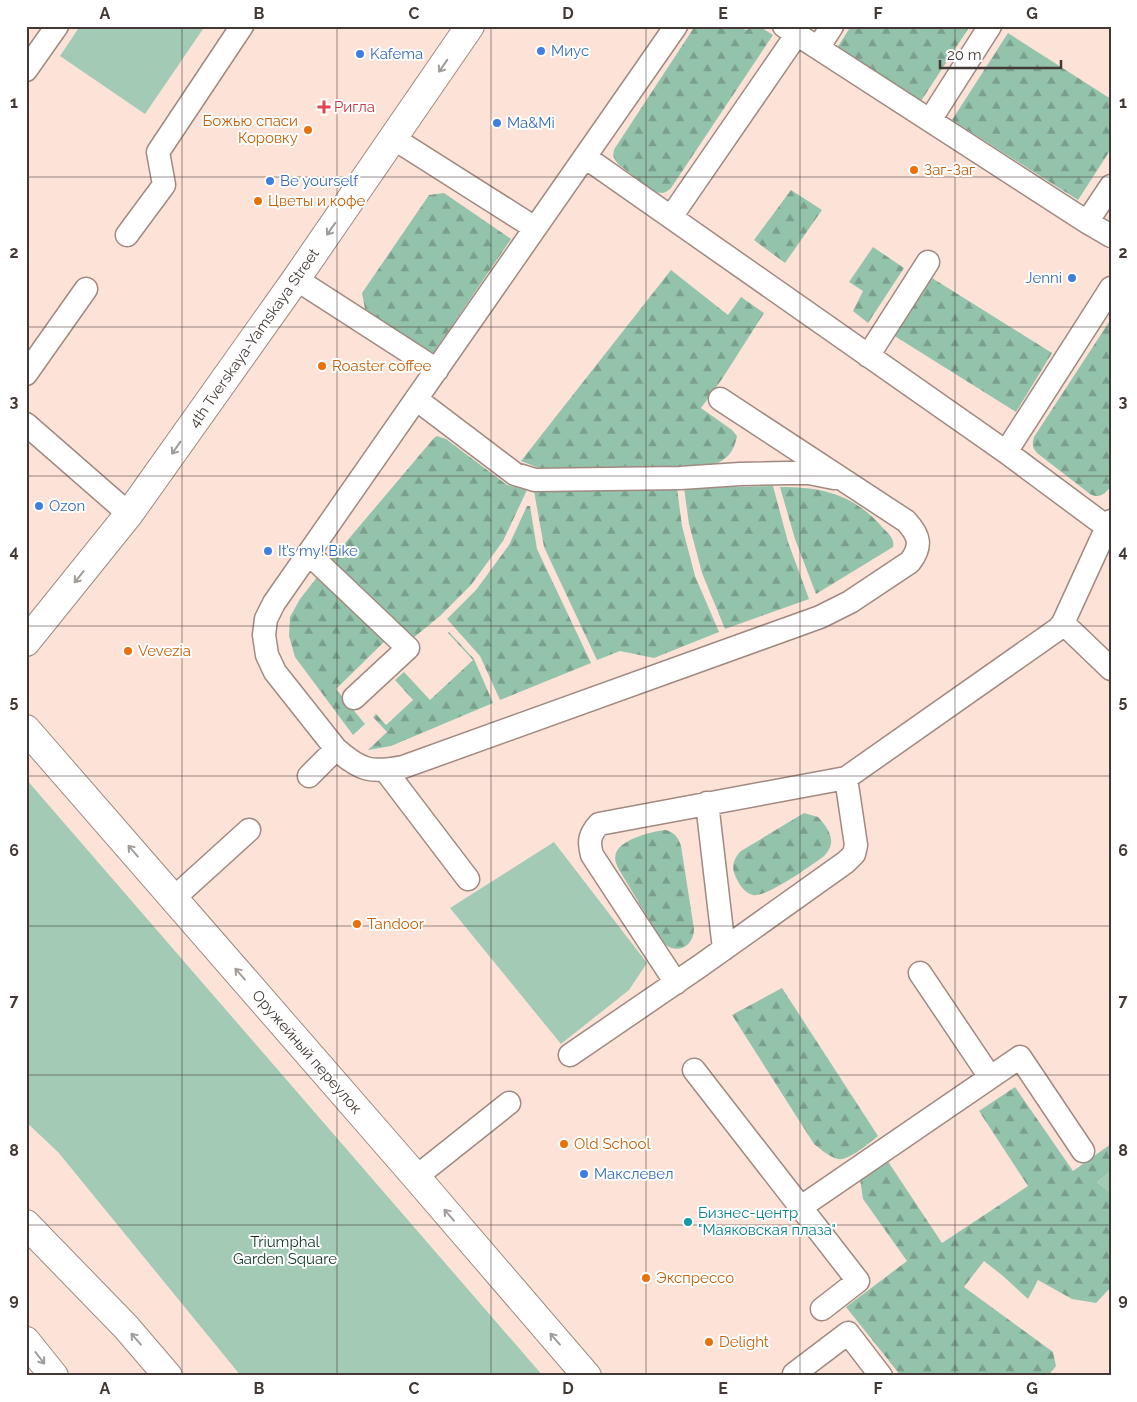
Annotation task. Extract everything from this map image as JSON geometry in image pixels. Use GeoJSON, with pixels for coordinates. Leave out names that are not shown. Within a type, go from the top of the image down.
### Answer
{"type":"FeatureCollection","features":[{"type":"Feature","properties":{"kind":"main road","name":"4th Tverskaya-Yamskaya Street"},"geometry":{"type":"LineString","coordinates":[[26,642],[129,514],[296,279],[470,26]]}},
{"type":"Feature","properties":{"kind":"main road","name":"Оружейный переулок"},"geometry":{"type":"LineString","coordinates":[[26,729],[587,1376]]}},
{"type":"Feature","properties":{"kind":"main road"},"geometry":{"type":"LineString","coordinates":[[26,1224],[126,1327],[168,1376]]}},
{"type":"Feature","properties":{"kind":"main road"},"geometry":{"type":"LineString","coordinates":[[26,1341],[54,1376]]}},
{"type":"Feature","properties":{"kind":"lane"},"geometry":{"type":"LineString","coordinates":[[26,70],[57,26]]}},
{"type":"Feature","properties":{"kind":"lane"},"geometry":{"type":"LineString","coordinates":[[127,235],[164,184],[158,152],[242,26]]}},
{"type":"Feature","properties":{"kind":"lane"},"geometry":{"type":"LineString","coordinates":[[676,26],[274,603],[266,619],[264,635],[266,655],[275,672],[336,749],[350,761],[367,770],[403,767],[820,617],[850,602],[910,562],[917,553],[918,542],[915,531],[906,521],[720,399]]}},
{"type":"Feature","properties":{"kind":"lane"},"geometry":{"type":"LineString","coordinates":[[818,48],[832,26]]}},
{"type":"Feature","properties":{"kind":"lane"},"geometry":{"type":"LineString","coordinates":[[930,120],[990,26]]}},
{"type":"Feature","properties":{"kind":"lane"},"geometry":{"type":"LineString","coordinates":[[671,217],[791,30],[1111,236]]}},
{"type":"Feature","properties":{"kind":"lane"},"geometry":{"type":"LineString","coordinates":[[393,138],[535,228]]}},
{"type":"Feature","properties":{"kind":"lane"},"geometry":{"type":"LineString","coordinates":[[585,157],[1109,524],[1058,630],[846,778],[599,824],[592,832],[589,843],[592,855],[676,983]]}},
{"type":"Feature","properties":{"kind":"lane"},"geometry":{"type":"LineString","coordinates":[[1087,222],[1111,186]]}},
{"type":"Feature","properties":{"kind":"lane"},"geometry":{"type":"LineString","coordinates":[[868,356],[928,262]]}},
{"type":"Feature","properties":{"kind":"lane"},"geometry":{"type":"LineString","coordinates":[[296,279],[436,370]]}},
{"type":"Feature","properties":{"kind":"lane"},"geometry":{"type":"LineString","coordinates":[[1006,452],[1111,288]]}},
{"type":"Feature","properties":{"kind":"lane"},"geometry":{"type":"LineString","coordinates":[[26,374],[86,289]]}},
{"type":"Feature","properties":{"kind":"lane"},"geometry":{"type":"LineString","coordinates":[[416,399],[514,474],[534,480],[680,478],[740,474],[809,473],[826,476],[858,490]]}},
{"type":"Feature","properties":{"kind":"lane"},"geometry":{"type":"LineString","coordinates":[[26,424],[129,514]]}},
{"type":"Feature","properties":{"kind":"lane"},"geometry":{"type":"LineString","coordinates":[[740,474],[761,469],[770,463],[776,449],[775,441],[766,429]]}},
{"type":"Feature","properties":{"kind":"lane"},"geometry":{"type":"LineString","coordinates":[[309,554],[408,648],[354,698]]}},
{"type":"Feature","properties":{"kind":"lane"},"geometry":{"type":"LineString","coordinates":[[1063,623],[1111,669]]}},
{"type":"Feature","properties":{"kind":"lane"},"geometry":{"type":"LineString","coordinates":[[309,776],[336,749]]}},
{"type":"Feature","properties":{"kind":"lane"},"geometry":{"type":"LineString","coordinates":[[385,770],[468,879]]}},
{"type":"Feature","properties":{"kind":"lane"},"geometry":{"type":"LineString","coordinates":[[570,1055],[676,983],[837,869],[854,854],[856,845],[855,834],[846,778]]}},
{"type":"Feature","properties":{"kind":"lane"},"geometry":{"type":"LineString","coordinates":[[707,803],[724,949]]}},
{"type":"Feature","properties":{"kind":"lane"},"geometry":{"type":"LineString","coordinates":[[174,898],[249,830]]}},
{"type":"Feature","properties":{"kind":"lane"},"geometry":{"type":"LineString","coordinates":[[920,973],[990,1078]]}},
{"type":"Feature","properties":{"kind":"lane"},"geometry":{"type":"LineString","coordinates":[[801,1207],[1020,1057],[1083,1151]]}},
{"type":"Feature","properties":{"kind":"lane"},"geometry":{"type":"LineString","coordinates":[[694,1070],[858,1281],[822,1309]]}},
{"type":"Feature","properties":{"kind":"lane"},"geometry":{"type":"LineString","coordinates":[[416,1177],[509,1103]]}},
{"type":"Feature","properties":{"kind":"lane"},"geometry":{"type":"LineString","coordinates":[[794,1374],[848,1333],[882,1376]]}},
{"type":"Feature","properties":{"kind":"green space"},"geometry":{"type":"Polygon","coordinates":[[[80,26],[205,26],[145,114],[60,56],[80,26]]]}},
{"type":"Feature","properties":{"kind":"green space"},"geometry":{"type":"Polygon","coordinates":[[[695,26],[737,26],[746,30],[759,26],[773,35],[671,188],[663,193],[659,193],[618,164],[613,155],[615,148],[695,26]]]}},
{"type":"Feature","properties":{"kind":"green space"},"geometry":{"type":"Polygon","coordinates":[[[851,26],[970,26],[921,101],[837,48],[851,26]]]}},
{"type":"Feature","properties":{"kind":"green space"},"geometry":{"type":"Polygon","coordinates":[[[1008,33],[1111,99],[1111,149],[1078,200],[952,120],[1008,33]]]}},
{"type":"Feature","properties":{"kind":"green space"},"geometry":{"type":"Polygon","coordinates":[[[791,190],[822,210],[785,263],[754,240],[791,190]]]}},
{"type":"Feature","properties":{"kind":"green space"},"geometry":{"type":"Polygon","coordinates":[[[444,193],[511,239],[432,355],[365,309],[362,293],[429,195],[444,193]]]}},
{"type":"Feature","properties":{"kind":"green space"},"geometry":{"type":"Polygon","coordinates":[[[873,247],[904,268],[868,323],[853,311],[863,291],[849,282],[873,247]]]}},
{"type":"Feature","properties":{"kind":"green space"},"geometry":{"type":"Polygon","coordinates":[[[671,270],[728,315],[741,297],[764,313],[701,408],[732,430],[737,436],[734,447],[729,455],[712,466],[539,468],[521,461],[671,270]]]}},
{"type":"Feature","properties":{"kind":"green space"},"geometry":{"type":"Polygon","coordinates":[[[932,278],[1052,353],[1016,412],[893,335],[932,278]]]}},
{"type":"Feature","properties":{"kind":"green space"},"geometry":{"type":"Polygon","coordinates":[[[1111,319],[1111,486],[1104,493],[1097,496],[1090,494],[1037,453],[1033,444],[1034,437],[1111,319]]]}},
{"type":"Feature","properties":{"kind":"green space"},"geometry":{"type":"Polygon","coordinates":[[[437,436],[446,439],[507,485],[527,490],[503,541],[471,585],[440,616],[412,639],[330,561],[437,436]]]}},
{"type":"Feature","properties":{"kind":"green space"},"geometry":{"type":"Polygon","coordinates":[[[773,486],[788,542],[809,599],[725,629],[702,573],[689,524],[684,488],[773,486]]]}},
{"type":"Feature","properties":{"kind":"green space"},"geometry":{"type":"Polygon","coordinates":[[[780,487],[823,491],[849,500],[872,516],[887,532],[892,539],[893,547],[816,594],[795,539],[780,487]]]}},
{"type":"Feature","properties":{"kind":"green space"},"geometry":{"type":"Polygon","coordinates":[[[677,488],[682,526],[695,576],[719,632],[654,658],[620,651],[597,660],[544,547],[534,491],[677,488]]]}},
{"type":"Feature","properties":{"kind":"green space"},"geometry":{"type":"Polygon","coordinates":[[[527,506],[530,506],[537,549],[591,663],[500,700],[480,656],[447,619],[476,590],[509,545],[527,506]]]}},
{"type":"Feature","properties":{"kind":"green space"},"geometry":{"type":"Polygon","coordinates":[[[318,576],[385,641],[336,689],[365,724],[353,735],[295,657],[289,636],[290,617],[300,599],[318,576]]]}},
{"type":"Feature","properties":{"kind":"green space"},"geometry":{"type":"Polygon","coordinates":[[[449,632],[474,659],[493,703],[391,746],[368,750],[387,732],[373,717],[376,714],[386,725],[413,700],[395,680],[404,672],[430,700],[473,660],[449,632]]]}},
{"type":"Feature","properties":{"kind":"green space","name":"Triumphal Garden Square"},"geometry":{"type":"Polygon","coordinates":[[[26,779],[543,1376],[241,1376],[58,1152],[26,1122],[26,779]]]}},
{"type":"Feature","properties":{"kind":"green space"},"geometry":{"type":"Polygon","coordinates":[[[804,813],[818,817],[826,827],[831,837],[828,852],[799,874],[768,892],[753,895],[744,890],[734,872],[733,865],[737,856],[741,851],[804,813]]]}},
{"type":"Feature","properties":{"kind":"green space"},"geometry":{"type":"Polygon","coordinates":[[[666,830],[676,836],[681,846],[694,929],[691,941],[683,948],[677,949],[667,946],[662,941],[618,868],[615,859],[619,848],[631,840],[653,832],[666,830]]]}},
{"type":"Feature","properties":{"kind":"green space"},"geometry":{"type":"Polygon","coordinates":[[[554,842],[647,963],[629,990],[561,1044],[450,908],[554,842]]]}},
{"type":"Feature","properties":{"kind":"green space"},"geometry":{"type":"Polygon","coordinates":[[[782,988],[878,1136],[859,1151],[843,1159],[828,1155],[814,1144],[732,1015],[782,988]]]}},
{"type":"Feature","properties":{"kind":"green space"},"geometry":{"type":"Polygon","coordinates":[[[1015,1087],[1073,1171],[1111,1144],[1111,1171],[1097,1182],[1111,1193],[1111,1287],[1096,1303],[1072,1299],[1038,1280],[1028,1299],[984,1261],[964,1287],[1053,1352],[1056,1366],[1048,1376],[901,1376],[846,1307],[907,1261],[863,1199],[860,1179],[887,1160],[942,1243],[1028,1186],[979,1111],[1015,1087]]]}},
{"type":"Feature","properties":{"kind":"green space"},"geometry":{"type":"Polygon","coordinates":[[[1111,1171],[1111,1193],[1097,1182],[1111,1171]]]}},
{"type":"Feature","properties":{"kind":"place","name":"Миус"},"geometry":{"type":"Point","coordinates":[541,51]}},
{"type":"Feature","properties":{"kind":"place","name":"Kafema"},"geometry":{"type":"Point","coordinates":[360,54]}},
{"type":"Feature","properties":{"kind":"place","name":"Ригла"},"geometry":{"type":"Point","coordinates":[324,107]}},
{"type":"Feature","properties":{"kind":"place","name":"Ma&Mi"},"geometry":{"type":"Point","coordinates":[497,123]}},
{"type":"Feature","properties":{"kind":"place","name":"Божью cпаси Коровку"},"geometry":{"type":"Point","coordinates":[308,130]}},
{"type":"Feature","properties":{"kind":"place","name":"Заг-Заг"},"geometry":{"type":"Point","coordinates":[914,170]}},
{"type":"Feature","properties":{"kind":"place","name":"Be yourself"},"geometry":{"type":"Point","coordinates":[270,181]}},
{"type":"Feature","properties":{"kind":"place","name":"Цветы и кофе"},"geometry":{"type":"Point","coordinates":[258,201]}},
{"type":"Feature","properties":{"kind":"place","name":"Jenni"},"geometry":{"type":"Point","coordinates":[1072,278]}},
{"type":"Feature","properties":{"kind":"place","name":"Roaster coffee"},"geometry":{"type":"Point","coordinates":[322,366]}},
{"type":"Feature","properties":{"kind":"place","name":"Ozon"},"geometry":{"type":"Point","coordinates":[39,506]}},
{"type":"Feature","properties":{"kind":"place","name":"It’s my! Bike"},"geometry":{"type":"Point","coordinates":[268,551]}},
{"type":"Feature","properties":{"kind":"place","name":"Vevezia"},"geometry":{"type":"Point","coordinates":[128,651]}},
{"type":"Feature","properties":{"kind":"place","name":"Tandoor"},"geometry":{"type":"Point","coordinates":[357,924]}},
{"type":"Feature","properties":{"kind":"place","name":"Old School"},"geometry":{"type":"Point","coordinates":[564,1144]}},
{"type":"Feature","properties":{"kind":"place","name":"Макслевел"},"geometry":{"type":"Point","coordinates":[584,1174]}},
{"type":"Feature","properties":{"kind":"place","name":"Бизнес-центр \"Маяковская плаза\""},"geometry":{"type":"Point","coordinates":[688,1222]}},
{"type":"Feature","properties":{"kind":"place","name":"Экспрессо"},"geometry":{"type":"Point","coordinates":[646,1278]}},
{"type":"Feature","properties":{"kind":"place","name":"Delight"},"geometry":{"type":"Point","coordinates":[709,1342]}}]}
